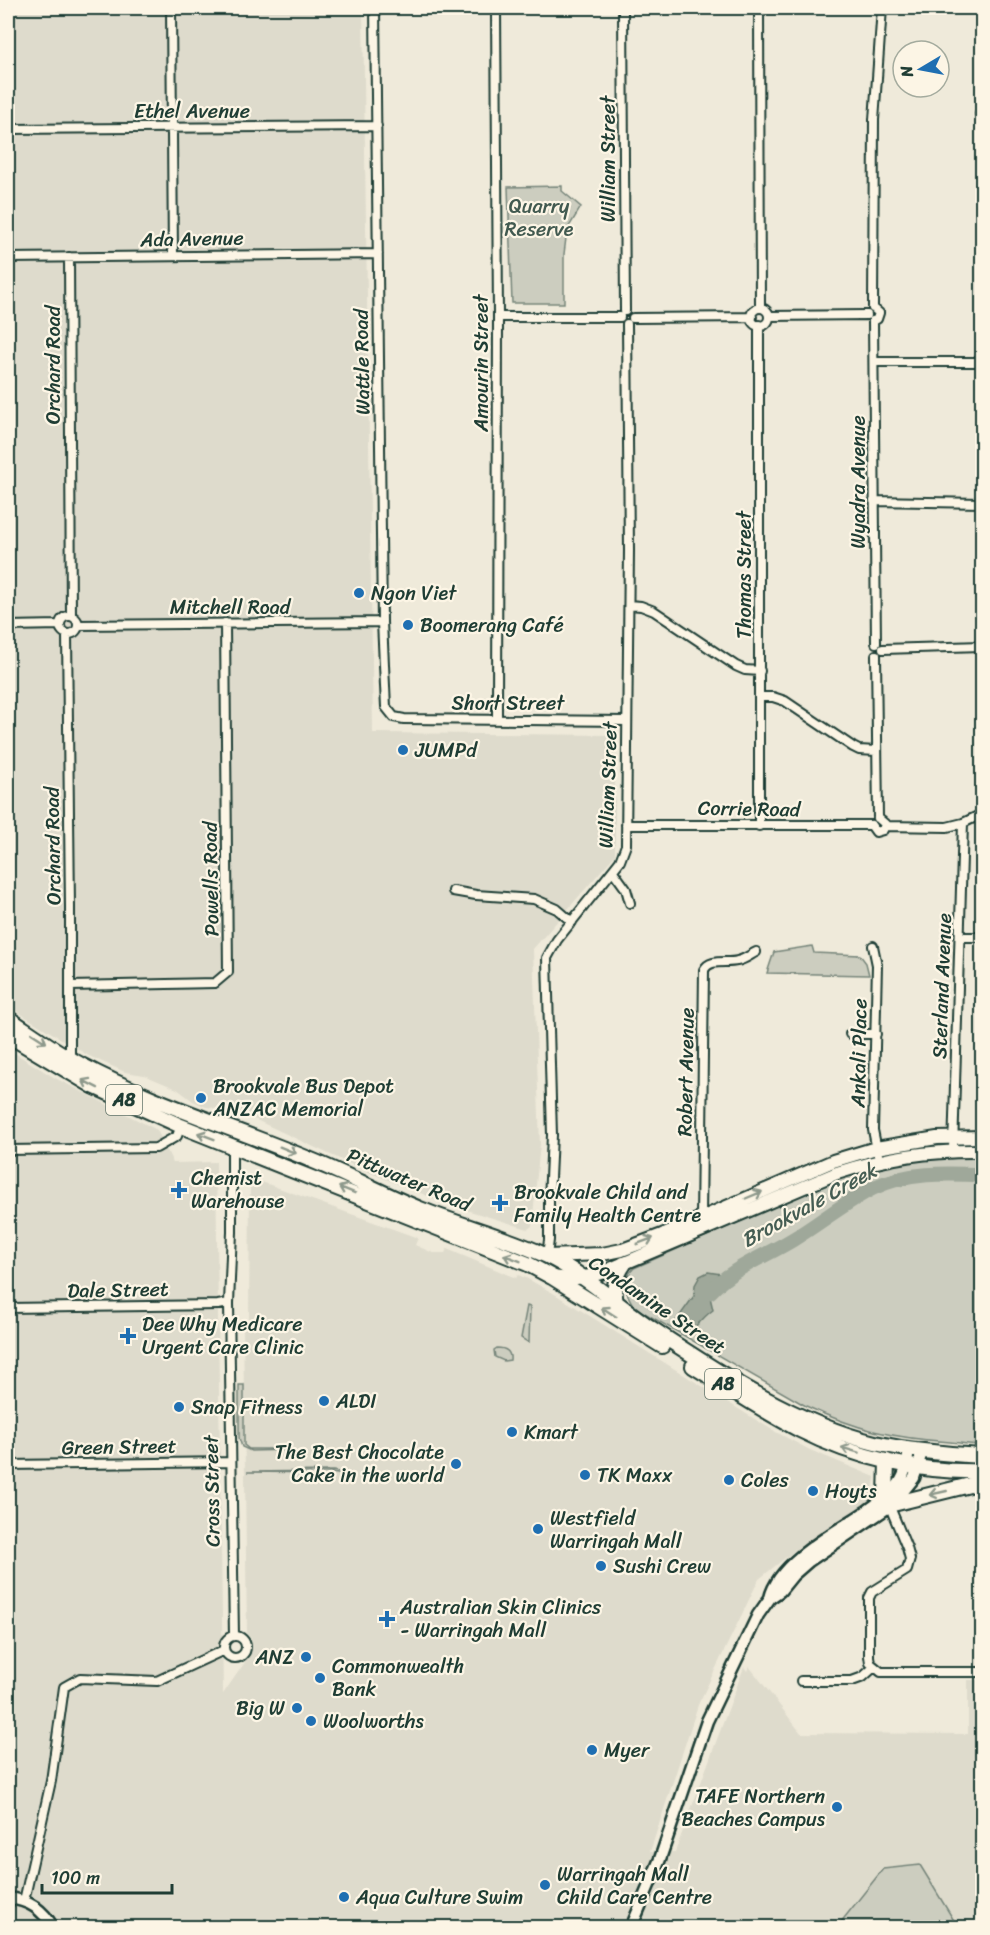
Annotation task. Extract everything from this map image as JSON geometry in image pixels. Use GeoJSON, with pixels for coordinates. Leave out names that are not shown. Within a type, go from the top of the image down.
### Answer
{"type":"FeatureCollection","features":[{"type":"Feature","properties":{"kind":"highway","name":"Pittwater Road"},"geometry":{"type":"LineString","coordinates":[[8,1018],[70,1058],[169,1105],[313,1161],[419,1208],[547,1256]]}},
{"type":"Feature","properties":{"kind":"highway","name":"Pittwater Road"},"geometry":{"type":"LineString","coordinates":[[8,1035],[93,1086],[181,1126],[528,1264],[552,1277]]}},
{"type":"Feature","properties":{"kind":"highway","name":"Cross Street"},"geometry":{"type":"LineString","coordinates":[[232,1146],[234,1129]]}},
{"type":"Feature","properties":{"kind":"highway","name":"Condamine Street"},"geometry":{"type":"LineString","coordinates":[[547,1256],[585,1278],[616,1303],[699,1359],[790,1412],[857,1437],[916,1451],[982,1456]]}},
{"type":"Feature","properties":{"kind":"highway"},"geometry":{"type":"LineString","coordinates":[[616,1303],[615,1280],[624,1264]]}},
{"type":"Feature","properties":{"kind":"highway","name":"Condamine Street"},"geometry":{"type":"LineString","coordinates":[[552,1277],[784,1422],[843,1448],[887,1461],[913,1466],[982,1471]]}},
{"type":"Feature","properties":{"kind":"highway"},"geometry":{"type":"LineString","coordinates":[[887,1461],[890,1503],[982,1482]]}},
{"type":"Feature","properties":{"kind":"main road","name":"Pittwater Road"},"geometry":{"type":"LineString","coordinates":[[585,1278],[701,1232],[877,1154],[918,1140],[982,1137]]}},
{"type":"Feature","properties":{"kind":"main road","name":"Pittwater Road"},"geometry":{"type":"LineString","coordinates":[[547,1256],[591,1255],[622,1250],[833,1161],[877,1154],[953,1150],[982,1151]]}},
{"type":"Feature","properties":{"kind":"main road"},"geometry":{"type":"LineString","coordinates":[[552,1277],[585,1278]]}},
{"type":"Feature","properties":{"kind":"street"},"geometry":{"type":"LineString","coordinates":[[171,8],[173,255]]}},
{"type":"Feature","properties":{"kind":"street","name":"Wattle Road"},"geometry":{"type":"LineString","coordinates":[[375,8],[382,622],[384,701],[391,714]]}},
{"type":"Feature","properties":{"kind":"street","name":"Amourin Street"},"geometry":{"type":"LineString","coordinates":[[496,8],[497,718]]}},
{"type":"Feature","properties":{"kind":"street","name":"William Street"},"geometry":{"type":"LineString","coordinates":[[622,314],[623,8]]}},
{"type":"Feature","properties":{"kind":"street"},"geometry":{"type":"LineString","coordinates":[[759,8],[760,308]]}},
{"type":"Feature","properties":{"kind":"street","name":"Wyadra Avenue"},"geometry":{"type":"LineString","coordinates":[[876,643],[874,362],[871,315],[874,120],[882,8]]}},
{"type":"Feature","properties":{"kind":"street","name":"Ethel Avenue"},"geometry":{"type":"LineString","coordinates":[[8,129],[377,126]]}},
{"type":"Feature","properties":{"kind":"street","name":"Ada Avenue"},"geometry":{"type":"LineString","coordinates":[[8,258],[378,254]]}},
{"type":"Feature","properties":{"kind":"street","name":"Orchard Road"},"geometry":{"type":"LineString","coordinates":[[69,258],[71,616]]}},
{"type":"Feature","properties":{"kind":"street"},"geometry":{"type":"LineString","coordinates":[[760,308],[767,311],[769,316],[765,324],[759,325],[753,322],[752,317],[755,310],[760,308]]}},
{"type":"Feature","properties":{"kind":"street"},"geometry":{"type":"LineString","coordinates":[[498,317],[631,312],[630,321]]}},
{"type":"Feature","properties":{"kind":"street"},"geometry":{"type":"LineString","coordinates":[[622,314],[622,322],[752,317]]}},
{"type":"Feature","properties":{"kind":"street"},"geometry":{"type":"LineString","coordinates":[[769,316],[871,315]]}},
{"type":"Feature","properties":{"kind":"street","name":"William Street"},"geometry":{"type":"LineString","coordinates":[[547,1256],[552,1135],[546,966],[549,952],[613,871],[625,850],[630,321]]}},
{"type":"Feature","properties":{"kind":"street","name":"Thomas Street"},"geometry":{"type":"LineString","coordinates":[[759,325],[759,826]]}},
{"type":"Feature","properties":{"kind":"street"},"geometry":{"type":"LineString","coordinates":[[874,362],[982,362]]}},
{"type":"Feature","properties":{"kind":"street"},"geometry":{"type":"LineString","coordinates":[[874,501],[982,503]]}},
{"type":"Feature","properties":{"kind":"street"},"geometry":{"type":"LineString","coordinates":[[628,606],[641,606],[654,611],[736,666],[745,670],[760,671]]}},
{"type":"Feature","properties":{"kind":"street"},"geometry":{"type":"LineString","coordinates":[[71,616],[76,619],[78,625],[75,632],[67,634],[62,631],[60,625],[64,618],[71,616]]}},
{"type":"Feature","properties":{"kind":"street","name":"Mitchell Road"},"geometry":{"type":"LineString","coordinates":[[78,625],[382,622]]}},
{"type":"Feature","properties":{"kind":"street","name":"Powells Road"},"geometry":{"type":"LineString","coordinates":[[70,986],[215,983],[228,972],[225,623]]}},
{"type":"Feature","properties":{"kind":"street"},"geometry":{"type":"LineString","coordinates":[[8,626],[60,625]]}},
{"type":"Feature","properties":{"kind":"street","name":"Orchard Road"},"geometry":{"type":"LineString","coordinates":[[67,634],[70,1058]]}},
{"type":"Feature","properties":{"kind":"street"},"geometry":{"type":"LineString","coordinates":[[878,818],[876,655],[871,650],[876,643],[881,644],[884,649]]}},
{"type":"Feature","properties":{"kind":"street"},"geometry":{"type":"LineString","coordinates":[[884,649],[982,646]]}},
{"type":"Feature","properties":{"kind":"street"},"geometry":{"type":"LineString","coordinates":[[876,655],[881,654],[884,649]]}},
{"type":"Feature","properties":{"kind":"street"},"geometry":{"type":"LineString","coordinates":[[760,697],[772,697],[785,701],[853,747],[859,750],[876,751]]}},
{"type":"Feature","properties":{"kind":"street","name":"Short Street"},"geometry":{"type":"LineString","coordinates":[[391,714],[404,719],[497,718],[627,721]]}},
{"type":"Feature","properties":{"kind":"street"},"geometry":{"type":"LineString","coordinates":[[885,826],[947,827],[963,823],[982,814]]}},
{"type":"Feature","properties":{"kind":"street"},"geometry":{"type":"LineString","coordinates":[[878,818],[873,820],[871,825],[873,830],[878,832],[885,826]]}},
{"type":"Feature","properties":{"kind":"street"},"geometry":{"type":"LineString","coordinates":[[878,818],[883,820],[885,826]]}},
{"type":"Feature","properties":{"kind":"street","name":"Sterland Avenue"},"geometry":{"type":"LineString","coordinates":[[953,1150],[963,823]]}},
{"type":"Feature","properties":{"kind":"street","name":"Corrie Road"},"geometry":{"type":"LineString","coordinates":[[626,825],[871,825]]}},
{"type":"Feature","properties":{"kind":"street"},"geometry":{"type":"LineString","coordinates":[[613,871],[626,889],[630,903]]}},
{"type":"Feature","properties":{"kind":"street"},"geometry":{"type":"LineString","coordinates":[[453,891],[534,899],[556,909],[572,922]]}},
{"type":"Feature","properties":{"kind":"street"},"geometry":{"type":"LineString","coordinates":[[961,937],[982,937]]}},
{"type":"Feature","properties":{"kind":"street","name":"Ankali Place"},"geometry":{"type":"LineString","coordinates":[[873,946],[877,965],[873,1130],[877,1154]]}},
{"type":"Feature","properties":{"kind":"street","name":"Robert Avenue"},"geometry":{"type":"LineString","coordinates":[[701,1232],[704,970],[711,963],[739,961],[756,952]]}},
{"type":"Feature","properties":{"kind":"street"},"geometry":{"type":"LineString","coordinates":[[850,1034],[876,1034]]}},
{"type":"Feature","properties":{"kind":"street"},"geometry":{"type":"LineString","coordinates":[[8,1150],[156,1148],[177,1137],[181,1126]]}},
{"type":"Feature","properties":{"kind":"street","name":"Cross Street"},"geometry":{"type":"LineString","coordinates":[[232,1146],[229,1303],[234,1636]]}},
{"type":"Feature","properties":{"kind":"street","name":"Dale Street"},"geometry":{"type":"LineString","coordinates":[[8,1308],[229,1303]]}},
{"type":"Feature","properties":{"kind":"street"},"geometry":{"type":"LineString","coordinates":[[631,1928],[664,1849],[707,1721],[758,1614],[770,1598],[773,1586],[805,1554],[890,1503],[906,1490],[916,1451]]}},
{"type":"Feature","properties":{"kind":"street","name":"Green Street"},"geometry":{"type":"LineString","coordinates":[[8,1465],[231,1462]]}},
{"type":"Feature","properties":{"kind":"street"},"geometry":{"type":"LineString","coordinates":[[890,1503],[910,1559],[907,1570],[872,1592],[869,1598],[869,1656],[874,1667],[881,1672],[982,1672]]}},
{"type":"Feature","properties":{"kind":"street"},"geometry":{"type":"LineString","coordinates":[[234,1636],[245,1642],[244,1653],[238,1658],[233,1658],[224,1650],[226,1641],[234,1636]]}},
{"type":"Feature","properties":{"kind":"street"},"geometry":{"type":"LineString","coordinates":[[24,1901],[51,1781],[64,1687],[80,1678],[157,1681],[224,1650]]}},
{"type":"Feature","properties":{"kind":"street"},"geometry":{"type":"LineString","coordinates":[[801,1681],[852,1681],[863,1677],[874,1667]]}},
{"type":"Feature","properties":{"kind":"street"},"geometry":{"type":"LineString","coordinates":[[8,1898],[24,1901],[39,1909],[53,1928]]}},
{"type":"Feature","properties":{"kind":"shaded area"},"geometry":{"type":"Polygon","coordinates":[[[8,8],[363,8],[373,733],[615,735],[615,855],[533,949],[540,1144],[532,1226],[528,1229],[450,1205],[361,1169],[232,1110],[206,1107],[177,1089],[144,1075],[125,1072],[89,1056],[8,1006],[8,8]]]}},
{"type":"Feature","properties":{"kind":"shaded area"},"geometry":{"type":"Polygon","coordinates":[[[8,1049],[55,1078],[157,1130],[173,1163],[216,1162],[223,1694],[250,1655],[251,1638],[247,1634],[243,1321],[249,1321],[250,1188],[262,1182],[418,1238],[415,1245],[433,1253],[445,1253],[447,1249],[516,1278],[518,1275],[526,1278],[774,1431],[810,1450],[875,1477],[872,1497],[860,1511],[799,1547],[759,1579],[698,1705],[650,1852],[675,1852],[744,1667],[747,1671],[749,1666],[801,1733],[968,1734],[968,1680],[982,1680],[982,1927],[8,1927],[8,1049]]]}},
{"type":"Feature","properties":{"kind":"shaded area"},"geometry":{"type":"Polygon","coordinates":[[[708,1272],[721,1274],[727,1280],[710,1297],[713,1310],[690,1330],[676,1321],[694,1296],[695,1285],[700,1276],[708,1272]]]}},
{"type":"Feature","properties":{"kind":"green space","name":"Quarry Reserve"},"geometry":{"type":"Polygon","coordinates":[[[562,186],[562,191],[581,207],[567,230],[564,254],[564,303],[512,303],[508,187],[562,186]]]}},
{"type":"Feature","properties":{"kind":"green space"},"geometry":{"type":"Polygon","coordinates":[[[812,946],[814,953],[860,955],[866,963],[869,975],[767,973],[774,952],[812,946]]]}},
{"type":"Feature","properties":{"kind":"green space"},"geometry":{"type":"Polygon","coordinates":[[[982,1156],[982,1445],[876,1432],[824,1414],[806,1406],[634,1307],[626,1291],[626,1278],[634,1268],[841,1177],[904,1159],[982,1156]]]}},
{"type":"Feature","properties":{"kind":"green space"},"geometry":{"type":"Polygon","coordinates":[[[527,1306],[530,1307],[529,1343],[521,1338],[527,1306]]]}},
{"type":"Feature","properties":{"kind":"green space"},"geometry":{"type":"Polygon","coordinates":[[[497,1348],[507,1351],[510,1354],[510,1360],[504,1361],[495,1357],[494,1350],[497,1348]]]}},
{"type":"Feature","properties":{"kind":"green space"},"geometry":{"type":"Polygon","coordinates":[[[239,1385],[244,1385],[244,1445],[249,1449],[288,1450],[251,1451],[242,1447],[239,1438],[239,1385]]]}},
{"type":"Feature","properties":{"kind":"green space"},"geometry":{"type":"Polygon","coordinates":[[[333,1471],[349,1474],[349,1476],[332,1473],[247,1472],[333,1471]]]}},
{"type":"Feature","properties":{"kind":"green space"},"geometry":{"type":"Polygon","coordinates":[[[920,1865],[958,1927],[837,1927],[883,1869],[920,1865]]]}},
{"type":"Feature","properties":{"kind":"waterway","name":"Brookvale Creek"},"geometry":{"type":"LineString","coordinates":[[710,1292],[738,1269],[792,1240],[873,1188],[913,1176],[982,1175]]}},
{"type":"Feature","properties":{"kind":"place","name":"Ngon Viet"},"geometry":{"type":"Point","coordinates":[359,593]}},
{"type":"Feature","properties":{"kind":"place","name":"Boomerang Café"},"geometry":{"type":"Point","coordinates":[408,625]}},
{"type":"Feature","properties":{"kind":"place","name":"JUMPd"},"geometry":{"type":"Point","coordinates":[403,750]}},
{"type":"Feature","properties":{"kind":"place","name":"Brookvale Bus Depot ANZAC Memorial"},"geometry":{"type":"Point","coordinates":[201,1098]}},
{"type":"Feature","properties":{"kind":"place","name":"Chemist Warehouse"},"geometry":{"type":"Point","coordinates":[179,1190]}},
{"type":"Feature","properties":{"kind":"place","name":"Brookvale Child and Family Health Centre"},"geometry":{"type":"Point","coordinates":[500,1203]}},
{"type":"Feature","properties":{"kind":"place","name":"Dee Why Medicare Urgent Care Clinic"},"geometry":{"type":"Point","coordinates":[128,1336]}},
{"type":"Feature","properties":{"kind":"place","name":"ALDI"},"geometry":{"type":"Point","coordinates":[324,1401]}},
{"type":"Feature","properties":{"kind":"place","name":"Snap Fitness"},"geometry":{"type":"Point","coordinates":[179,1407]}},
{"type":"Feature","properties":{"kind":"place","name":"Kmart"},"geometry":{"type":"Point","coordinates":[512,1432]}},
{"type":"Feature","properties":{"kind":"place","name":"The Best Chocolate Cake in the world"},"geometry":{"type":"Point","coordinates":[456,1464]}},
{"type":"Feature","properties":{"kind":"place","name":"TK Maxx"},"geometry":{"type":"Point","coordinates":[585,1475]}},
{"type":"Feature","properties":{"kind":"place","name":"Coles"},"geometry":{"type":"Point","coordinates":[729,1480]}},
{"type":"Feature","properties":{"kind":"place","name":"Hoyts"},"geometry":{"type":"Point","coordinates":[813,1491]}},
{"type":"Feature","properties":{"kind":"place","name":"Westfield Warringah Mall"},"geometry":{"type":"Point","coordinates":[538,1529]}},
{"type":"Feature","properties":{"kind":"place","name":"Sushi Crew"},"geometry":{"type":"Point","coordinates":[601,1566]}},
{"type":"Feature","properties":{"kind":"place","name":"Australian Skin Clinics - Warringah Mall"},"geometry":{"type":"Point","coordinates":[387,1619]}},
{"type":"Feature","properties":{"kind":"place","name":"ANZ"},"geometry":{"type":"Point","coordinates":[306,1657]}},
{"type":"Feature","properties":{"kind":"place","name":"Commonwealth Bank"},"geometry":{"type":"Point","coordinates":[320,1678]}},
{"type":"Feature","properties":{"kind":"place","name":"Big W"},"geometry":{"type":"Point","coordinates":[297,1708]}},
{"type":"Feature","properties":{"kind":"place","name":"Woolworths"},"geometry":{"type":"Point","coordinates":[311,1721]}},
{"type":"Feature","properties":{"kind":"place","name":"Myer"},"geometry":{"type":"Point","coordinates":[592,1750]}},
{"type":"Feature","properties":{"kind":"place","name":"TAFE Northern Beaches Campus"},"geometry":{"type":"Point","coordinates":[837,1807]}},
{"type":"Feature","properties":{"kind":"place","name":"Warringah Mall Child Care Centre"},"geometry":{"type":"Point","coordinates":[545,1885]}},
{"type":"Feature","properties":{"kind":"place","name":"Aqua Culture Swim"},"geometry":{"type":"Point","coordinates":[344,1897]}}]}
